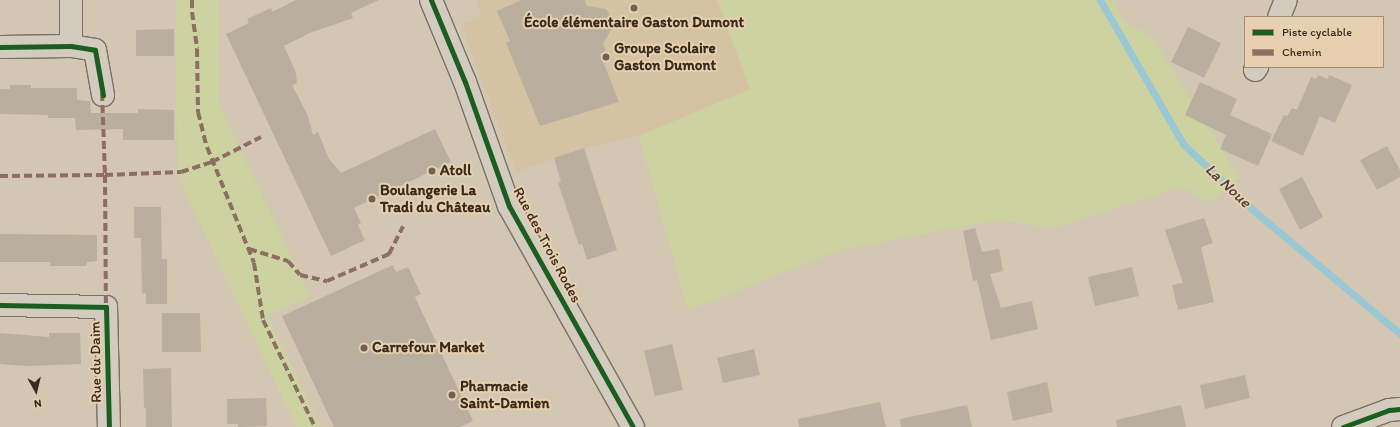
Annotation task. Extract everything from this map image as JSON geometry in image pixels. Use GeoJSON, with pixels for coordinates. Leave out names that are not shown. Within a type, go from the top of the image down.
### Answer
{"type":"FeatureCollection","features":[{"type":"Feature","properties":{"kind":"street"},"geometry":{"type":"LineString","coordinates":[[71,0],[71,46]]}},
{"type":"Feature","properties":{"kind":"street","name":"Rue des Trois Rodes"},"geometry":{"type":"LineString","coordinates":[[431,0],[465,82],[509,206],[633,427]]}},
{"type":"Feature","properties":{"kind":"street"},"geometry":{"type":"LineString","coordinates":[[1279,16],[1286,0]]}},
{"type":"Feature","properties":{"kind":"street"},"geometry":{"type":"LineString","coordinates":[[0,47],[71,46],[95,50],[103,95]]}},
{"type":"Feature","properties":{"kind":"street","name":"Rue du Daim"},"geometry":{"type":"LineString","coordinates":[[0,305],[106,307],[109,427]]}},
{"type":"Feature","properties":{"kind":"street"},"geometry":{"type":"LineString","coordinates":[[1343,427],[1389,410],[1400,409]]}},
{"type":"Feature","properties":{"kind":"shaded area","name":"Groupe Scolaire Gaston Dumont"},"geometry":{"type":"Polygon","coordinates":[[[476,0],[717,0],[750,89],[639,136],[584,148],[516,172],[461,25],[482,17],[476,0]]]}},
{"type":"Feature","properties":{"kind":"green space"},"geometry":{"type":"Polygon","coordinates":[[[176,0],[219,0],[219,104],[310,297],[267,315],[321,427],[296,427],[177,175],[176,0]]]}},
{"type":"Feature","properties":{"kind":"green space"},"geometry":{"type":"Polygon","coordinates":[[[717,0],[1113,0],[1125,22],[1152,37],[1240,178],[1208,203],[1181,187],[1053,228],[998,220],[840,250],[688,311],[639,136],[750,89],[717,0]]]}},
{"type":"Feature","properties":{"kind":"building"},"geometry":{"type":"Polygon","coordinates":[[[296,0],[379,0],[351,13],[353,18],[310,33],[284,46],[296,73],[297,83],[292,85],[308,116],[313,135],[318,132],[329,159],[341,173],[435,129],[451,162],[354,208],[361,223],[358,225],[365,240],[331,256],[226,34],[249,23],[247,19],[271,8],[272,12],[296,0]]]}},
{"type":"Feature","properties":{"kind":"building"},"geometry":{"type":"Polygon","coordinates":[[[522,0],[585,0],[587,6],[606,9],[613,20],[613,26],[603,44],[606,51],[600,54],[619,102],[540,126],[506,43],[510,41],[497,11],[522,0]]]}},
{"type":"Feature","properties":{"kind":"building"},"geometry":{"type":"Polygon","coordinates":[[[1188,27],[1221,43],[1204,78],[1171,62],[1188,27]]]}},
{"type":"Feature","properties":{"kind":"building"},"geometry":{"type":"Polygon","coordinates":[[[174,29],[174,56],[136,56],[136,30],[174,29]]]}},
{"type":"Feature","properties":{"kind":"building"},"geometry":{"type":"Polygon","coordinates":[[[1318,75],[1328,79],[1329,75],[1352,85],[1335,123],[1320,116],[1303,156],[1271,141],[1284,115],[1287,116],[1292,108],[1297,110],[1311,77],[1316,79],[1318,75]]]}},
{"type":"Feature","properties":{"kind":"building"},"geometry":{"type":"Polygon","coordinates":[[[1200,82],[1237,99],[1230,115],[1272,134],[1258,166],[1220,149],[1226,135],[1185,115],[1200,82]]]}},
{"type":"Feature","properties":{"kind":"building"},"geometry":{"type":"Polygon","coordinates":[[[10,85],[31,85],[31,88],[77,88],[77,100],[90,101],[91,113],[138,113],[138,109],[174,110],[174,140],[123,140],[123,129],[76,130],[75,118],[48,118],[48,115],[0,114],[0,89],[10,89],[10,85]]]}},
{"type":"Feature","properties":{"kind":"building"},"geometry":{"type":"Polygon","coordinates":[[[1387,146],[1400,170],[1400,177],[1377,190],[1360,160],[1387,146]]]}},
{"type":"Feature","properties":{"kind":"building"},"geometry":{"type":"Polygon","coordinates":[[[584,148],[617,250],[587,260],[582,244],[579,245],[558,183],[561,182],[554,158],[584,148]]]}},
{"type":"Feature","properties":{"kind":"building"},"geometry":{"type":"Polygon","coordinates":[[[1302,177],[1323,217],[1300,230],[1279,189],[1302,177]]]}},
{"type":"Feature","properties":{"kind":"building"},"geometry":{"type":"Polygon","coordinates":[[[134,207],[161,207],[162,259],[167,259],[167,304],[146,304],[146,293],[142,294],[141,238],[134,238],[134,207]]]}},
{"type":"Feature","properties":{"kind":"building"},"geometry":{"type":"Polygon","coordinates":[[[1204,218],[1213,243],[1201,247],[1214,302],[1178,310],[1172,285],[1183,283],[1165,230],[1204,218]]]}},
{"type":"Feature","properties":{"kind":"building"},"geometry":{"type":"Polygon","coordinates":[[[975,228],[982,252],[999,249],[1003,271],[990,274],[1001,308],[1032,301],[1038,329],[991,340],[977,280],[973,281],[963,231],[975,228]]]}},
{"type":"Feature","properties":{"kind":"building"},"geometry":{"type":"Polygon","coordinates":[[[0,234],[97,235],[97,261],[87,262],[86,266],[50,266],[50,262],[0,262],[0,234]]]}},
{"type":"Feature","properties":{"kind":"building","name":"Carrefour Market"},"geometry":{"type":"Polygon","coordinates":[[[393,265],[396,272],[408,267],[421,294],[415,297],[473,421],[460,427],[334,427],[282,316],[393,265]]]}},
{"type":"Feature","properties":{"kind":"building"},"geometry":{"type":"Polygon","coordinates":[[[1132,267],[1139,296],[1095,306],[1088,277],[1132,267]]]}},
{"type":"Feature","properties":{"kind":"building"},"geometry":{"type":"Polygon","coordinates":[[[162,313],[200,313],[201,352],[162,352],[162,313]]]}},
{"type":"Feature","properties":{"kind":"building"},"geometry":{"type":"Polygon","coordinates":[[[0,333],[49,337],[49,333],[80,333],[81,364],[28,366],[0,364],[0,333]]]}},
{"type":"Feature","properties":{"kind":"building"},"geometry":{"type":"Polygon","coordinates":[[[672,344],[683,390],[655,396],[644,351],[672,344]]]}},
{"type":"Feature","properties":{"kind":"building"},"geometry":{"type":"Polygon","coordinates":[[[754,349],[760,375],[723,383],[717,358],[754,349]]]}},
{"type":"Feature","properties":{"kind":"building"},"geometry":{"type":"Polygon","coordinates":[[[171,368],[172,427],[146,427],[143,369],[171,368]]]}},
{"type":"Feature","properties":{"kind":"building"},"geometry":{"type":"Polygon","coordinates":[[[1245,375],[1250,398],[1205,409],[1200,385],[1245,375]]]}},
{"type":"Feature","properties":{"kind":"building"},"geometry":{"type":"Polygon","coordinates":[[[1047,382],[1053,412],[1013,421],[1007,392],[1047,382]]]}},
{"type":"Feature","properties":{"kind":"building"},"geometry":{"type":"Polygon","coordinates":[[[266,398],[267,426],[238,427],[238,424],[227,424],[227,399],[266,398]]]}},
{"type":"Feature","properties":{"kind":"building"},"geometry":{"type":"Polygon","coordinates":[[[880,402],[886,427],[799,427],[798,419],[880,402]]]}},
{"type":"Feature","properties":{"kind":"building"},"geometry":{"type":"Polygon","coordinates":[[[967,405],[972,427],[901,427],[900,419],[967,405]]]}},
{"type":"Feature","properties":{"kind":"building"},"geometry":{"type":"Polygon","coordinates":[[[1181,405],[1186,427],[1117,427],[1116,420],[1181,405]]]}},
{"type":"Feature","properties":{"kind":"waterway","name":"La Noue"},"geometry":{"type":"LineString","coordinates":[[1100,0],[1183,144],[1253,210],[1400,334]]}},
{"type":"Feature","properties":{"kind":"marked path"},"geometry":{"type":"LineString","coordinates":[[192,0],[192,12],[197,49],[198,112],[207,147],[254,263],[263,320],[315,427]]}},
{"type":"Feature","properties":{"kind":"marked path"},"geometry":{"type":"LineString","coordinates":[[102,93],[105,175],[106,307]]}},
{"type":"Feature","properties":{"kind":"marked path"},"geometry":{"type":"LineString","coordinates":[[0,176],[105,175],[181,172],[212,162],[261,137]]}},
{"type":"Feature","properties":{"kind":"marked path"},"geometry":{"type":"LineString","coordinates":[[249,249],[288,261],[300,275],[327,281],[389,254],[403,226]]}},
{"type":"Feature","properties":{"kind":"cycle path"},"geometry":{"type":"LineString","coordinates":[[431,0],[465,82],[509,206],[633,427]]}},
{"type":"Feature","properties":{"kind":"cycle path"},"geometry":{"type":"LineString","coordinates":[[0,47],[71,46],[95,50],[103,95]]}},
{"type":"Feature","properties":{"kind":"cycle path"},"geometry":{"type":"LineString","coordinates":[[0,305],[106,307],[109,427]]}},
{"type":"Feature","properties":{"kind":"cycle path"},"geometry":{"type":"LineString","coordinates":[[1343,427],[1389,410],[1400,409]]}},
{"type":"Feature","properties":{"kind":"place","name":"École élémentaire Gaston Dumont"},"geometry":{"type":"Point","coordinates":[634,8]}},
{"type":"Feature","properties":{"kind":"place","name":"Groupe Scolaire Gaston Dumont"},"geometry":{"type":"Point","coordinates":[606,57]}},
{"type":"Feature","properties":{"kind":"place","name":"Atoll"},"geometry":{"type":"Point","coordinates":[432,171]}},
{"type":"Feature","properties":{"kind":"place","name":"Boulangerie La Tradi du Château"},"geometry":{"type":"Point","coordinates":[372,199]}},
{"type":"Feature","properties":{"kind":"place","name":"Carrefour Market"},"geometry":{"type":"Point","coordinates":[364,348]}},
{"type":"Feature","properties":{"kind":"place","name":"Pharmacie Saint-Damien"},"geometry":{"type":"Point","coordinates":[452,395]}}]}
